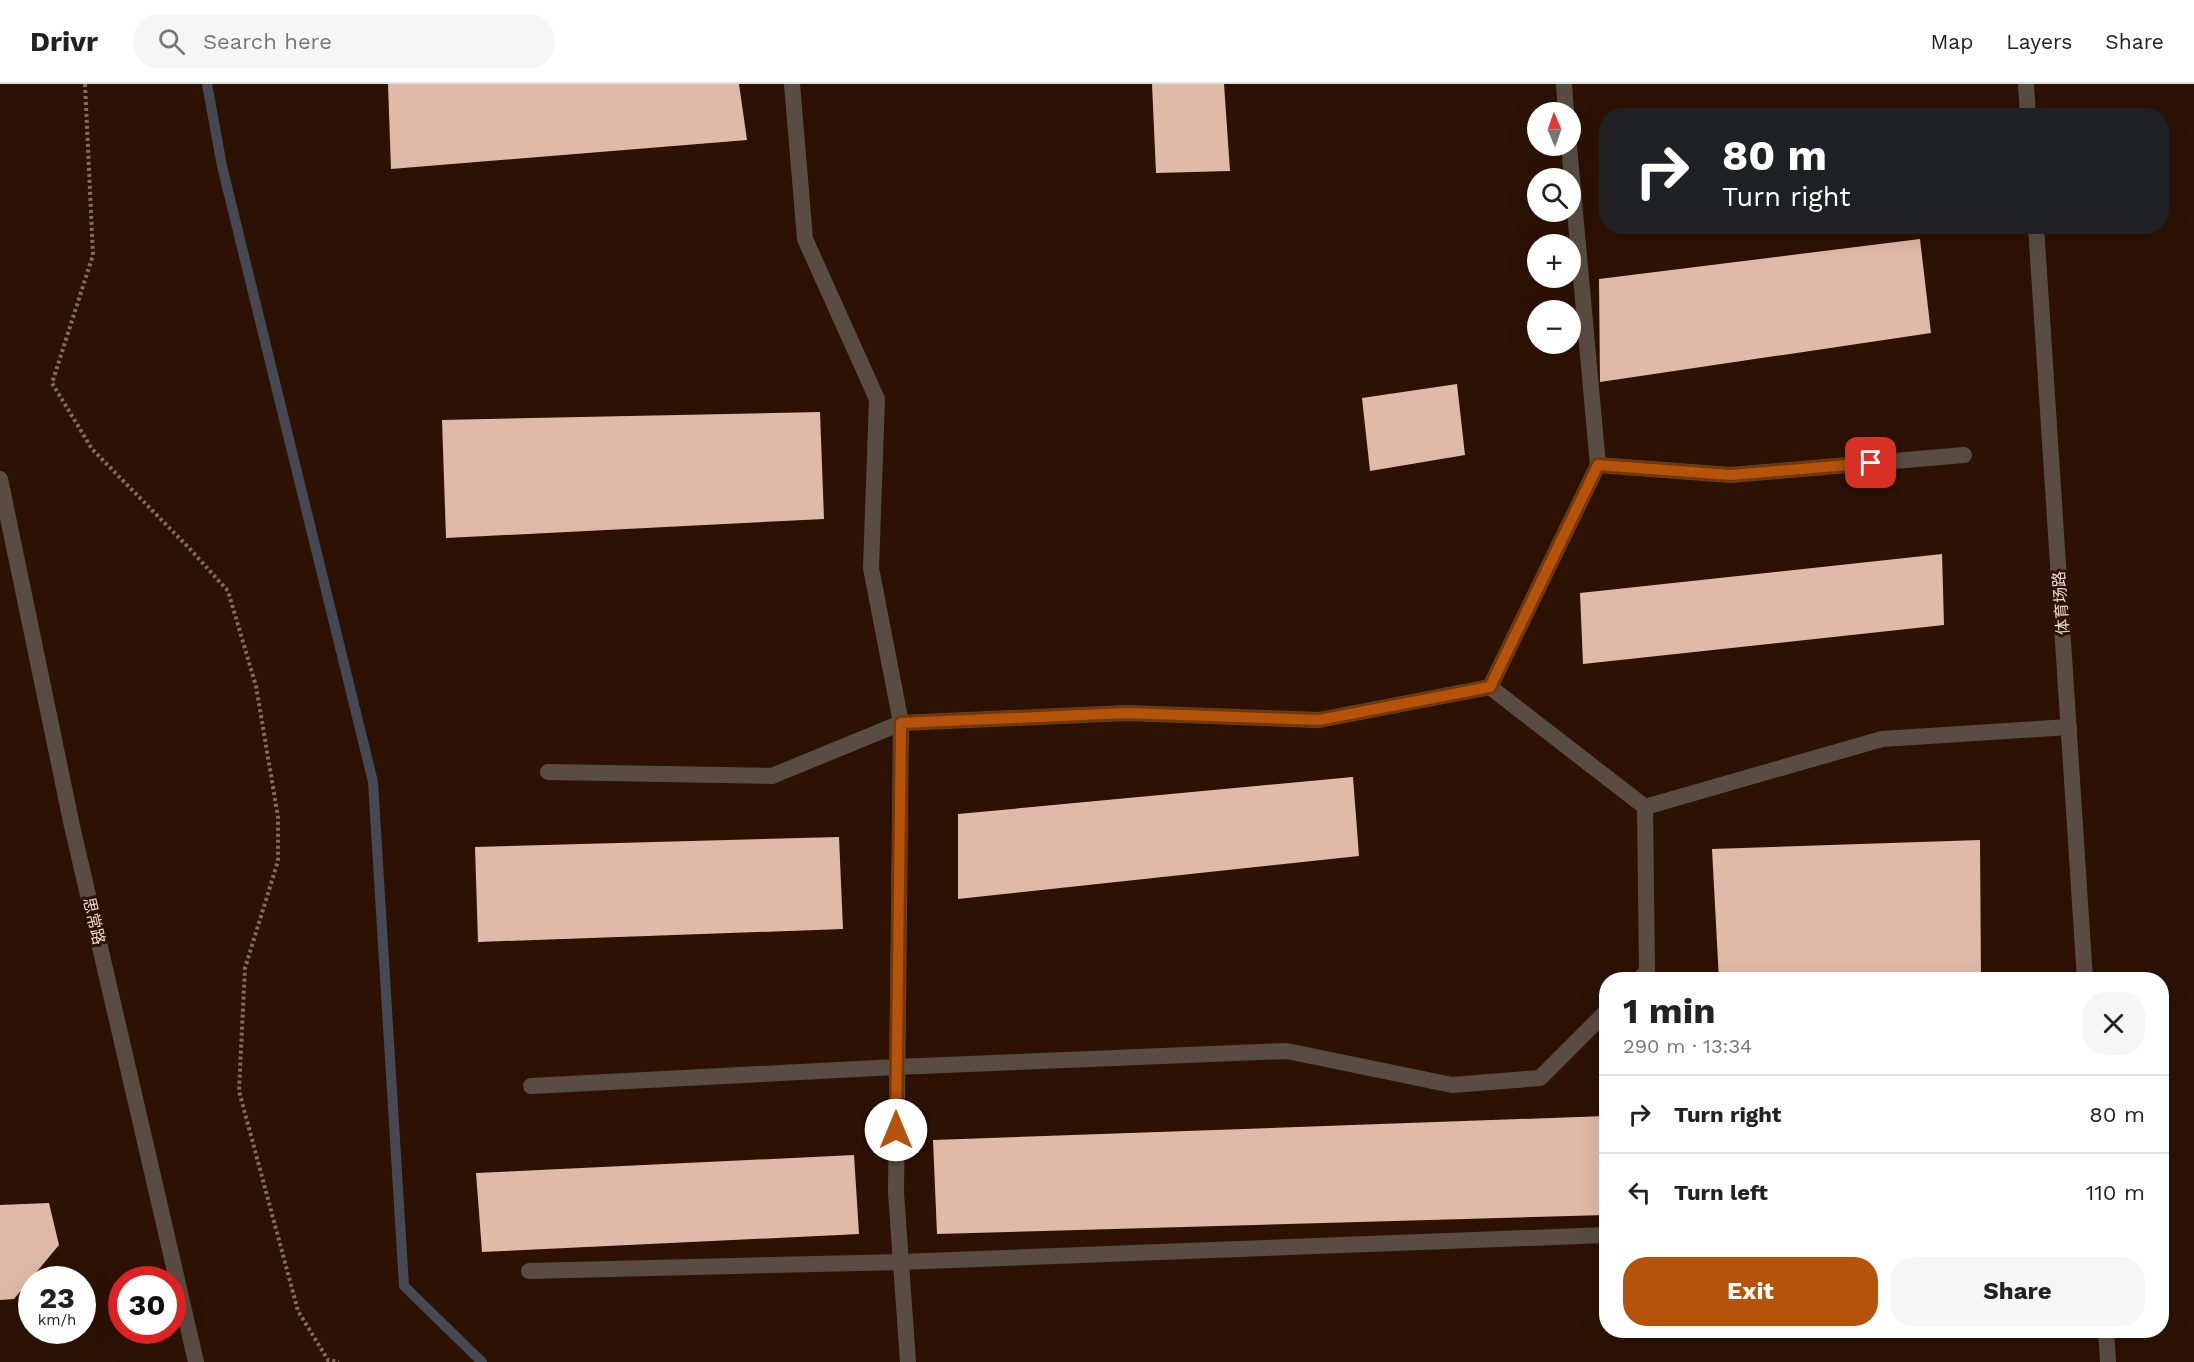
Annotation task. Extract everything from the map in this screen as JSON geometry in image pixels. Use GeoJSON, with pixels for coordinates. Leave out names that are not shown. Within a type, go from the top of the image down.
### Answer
{"type":"FeatureCollection","features":[{"type":"Feature","properties":{"kind":"street"},"geometry":{"type":"LineString","coordinates":[[792,84],[805,239],[877,399],[871,568],[901,723],[896,1193],[908,1362]]}},
{"type":"Feature","properties":{"kind":"street"},"geometry":{"type":"LineString","coordinates":[[1564,84],[1565,102]]}},
{"type":"Feature","properties":{"kind":"street"},"geometry":{"type":"LineString","coordinates":[[2026,84],[2028,108]]}},
{"type":"Feature","properties":{"kind":"street"},"geometry":{"type":"LineString","coordinates":[[1490,687],[1598,465],[1570,156]]}},
{"type":"Feature","properties":{"kind":"street","name":"体育场路"},"geometry":{"type":"LineString","coordinates":[[2037,234],[2084,972]]}},
{"type":"Feature","properties":{"kind":"street"},"geometry":{"type":"LineString","coordinates":[[1598,465],[1731,475],[1964,454]]}},
{"type":"Feature","properties":{"kind":"street","name":"思常路"},"geometry":{"type":"LineString","coordinates":[[0,479],[72,826],[195,1362]]}},
{"type":"Feature","properties":{"kind":"street"},"geometry":{"type":"LineString","coordinates":[[548,772],[772,776],[901,723],[1126,713],[1319,720],[1490,687],[1645,807]]}},
{"type":"Feature","properties":{"kind":"street"},"geometry":{"type":"LineString","coordinates":[[1645,807],[1881,739],[2069,727]]}},
{"type":"Feature","properties":{"kind":"street"},"geometry":{"type":"LineString","coordinates":[[1645,807],[1647,972]]}},
{"type":"Feature","properties":{"kind":"street"},"geometry":{"type":"LineString","coordinates":[[531,1086],[896,1067],[1287,1051],[1452,1085],[1540,1078],[1599,1019]]}},
{"type":"Feature","properties":{"kind":"street"},"geometry":{"type":"LineString","coordinates":[[529,1271],[901,1262],[1599,1235]]}},
{"type":"Feature","properties":{"kind":"street"},"geometry":{"type":"LineString","coordinates":[[2106,1338],[2108,1362]]}},
{"type":"Feature","properties":{"kind":"path"},"geometry":{"type":"LineString","coordinates":[[85,84],[93,255],[52,383],[92,449],[228,591],[256,686],[278,817],[278,861],[245,968],[239,1091],[298,1311],[328,1360],[339,1362]]}},
{"type":"Feature","properties":{"kind":"building"},"geometry":{"type":"Polygon","coordinates":[[[388,84],[739,84],[747,140],[391,169],[388,84]]]}},
{"type":"Feature","properties":{"kind":"building"},"geometry":{"type":"Polygon","coordinates":[[[1152,84],[1224,84],[1230,171],[1156,173],[1152,84]]]}},
{"type":"Feature","properties":{"kind":"building"},"geometry":{"type":"Polygon","coordinates":[[[1920,239],[1931,333],[1600,382],[1599,279],[1920,239]]]}},
{"type":"Feature","properties":{"kind":"building"},"geometry":{"type":"Polygon","coordinates":[[[1457,384],[1465,455],[1370,471],[1362,398],[1457,384]]]}},
{"type":"Feature","properties":{"kind":"building"},"geometry":{"type":"Polygon","coordinates":[[[820,412],[824,519],[446,538],[442,420],[820,412]]]}},
{"type":"Feature","properties":{"kind":"building"},"geometry":{"type":"Polygon","coordinates":[[[1942,554],[1944,625],[1583,664],[1580,593],[1942,554]]]}},
{"type":"Feature","properties":{"kind":"building"},"geometry":{"type":"Polygon","coordinates":[[[1353,777],[1359,856],[958,899],[958,814],[1353,777]]]}},
{"type":"Feature","properties":{"kind":"building"},"geometry":{"type":"Polygon","coordinates":[[[839,837],[843,929],[478,942],[475,847],[839,837]]]}},
{"type":"Feature","properties":{"kind":"building"},"geometry":{"type":"Polygon","coordinates":[[[1980,840],[1981,972],[1719,972],[1712,849],[1980,840]]]}},
{"type":"Feature","properties":{"kind":"building"},"geometry":{"type":"Polygon","coordinates":[[[1599,1116],[1599,1215],[937,1234],[933,1140],[1599,1116]]]}},
{"type":"Feature","properties":{"kind":"building"},"geometry":{"type":"Polygon","coordinates":[[[854,1155],[859,1234],[482,1252],[476,1173],[854,1155]]]}},
{"type":"Feature","properties":{"kind":"building"},"geometry":{"type":"Polygon","coordinates":[[[49,1203],[59,1245],[42,1266],[18,1266],[18,1294],[14,1299],[0,1300],[0,1205],[49,1203]]]}},
{"type":"Feature","properties":{"kind":"waterway"},"geometry":{"type":"LineString","coordinates":[[207,84],[222,166],[373,782],[404,1286],[482,1362]]}},
{"type":"Feature","properties":{"kind":"route"},"geometry":{"type":"LineString","coordinates":[[896,1130],[901,723],[1126,713],[1319,720],[1490,687],[1598,465],[1731,475],[1871,463]]}}]}
